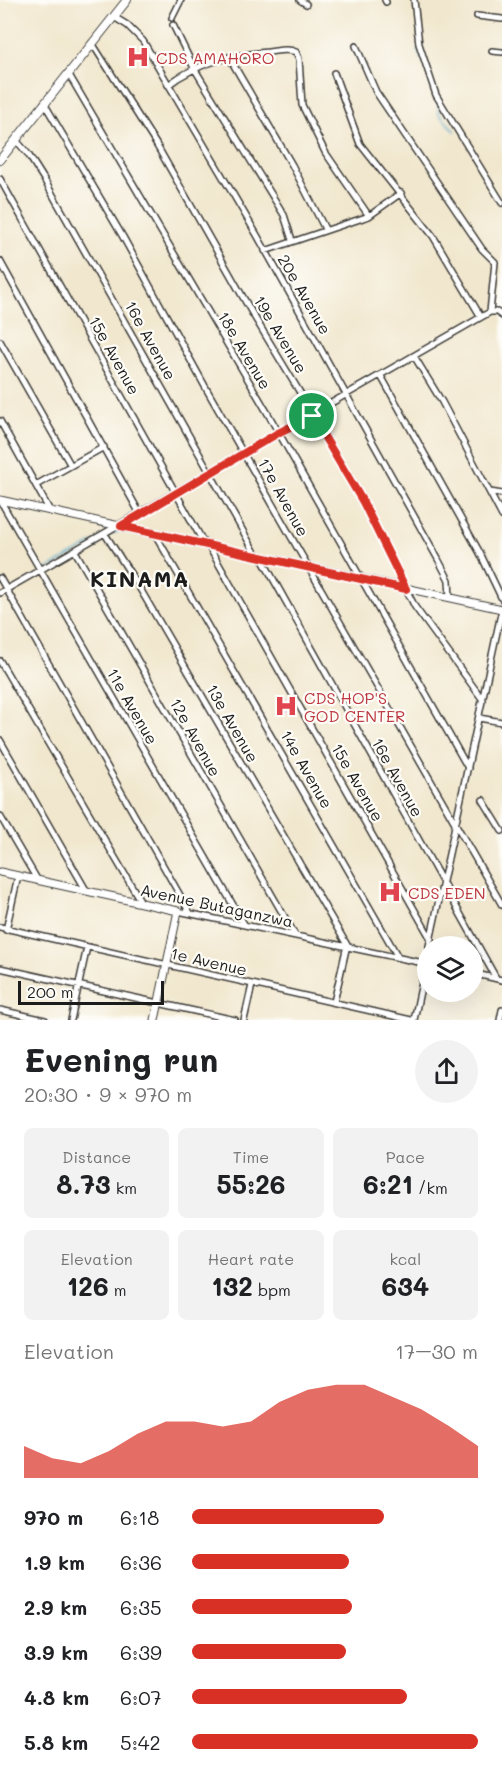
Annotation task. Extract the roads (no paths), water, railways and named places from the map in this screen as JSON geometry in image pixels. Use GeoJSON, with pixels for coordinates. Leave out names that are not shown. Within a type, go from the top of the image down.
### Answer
{"type":"FeatureCollection","features":[{"type":"Feature","properties":{"kind":"main road"},"geometry":{"type":"LineString","coordinates":[[0,160],[127,0]]}},
{"type":"Feature","properties":{"kind":"street"},"geometry":{"type":"LineString","coordinates":[[181,0],[173,21],[194,68],[272,194],[288,224],[292,240]]}},
{"type":"Feature","properties":{"kind":"street"},"geometry":{"type":"LineString","coordinates":[[414,0],[419,44],[436,95],[502,203]]}},
{"type":"Feature","properties":{"kind":"street"},"geometry":{"type":"LineString","coordinates":[[477,16],[502,19]]}},
{"type":"Feature","properties":{"kind":"street","name":"20e Avenue"},"geometry":{"type":"LineString","coordinates":[[114,17],[127,25],[143,41],[265,251],[438,559],[448,580],[450,598]]}},
{"type":"Feature","properties":{"kind":"street","name":"19e Avenue"},"geometry":{"type":"LineString","coordinates":[[92,44],[156,144],[363,502],[415,608],[483,700]]}},
{"type":"Feature","properties":{"kind":"street"},"geometry":{"type":"LineString","coordinates":[[356,46],[376,92],[397,126],[482,249],[495,262],[490,312]]}},
{"type":"Feature","properties":{"kind":"street"},"geometry":{"type":"LineString","coordinates":[[168,85],[194,68],[228,57],[286,50],[296,52],[299,59],[302,105],[325,152],[369,216]]}},
{"type":"Feature","properties":{"kind":"street"},"geometry":{"type":"LineString","coordinates":[[492,51],[502,52]]}},
{"type":"Feature","properties":{"kind":"street"},"geometry":{"type":"LineString","coordinates":[[228,57],[292,165],[325,229]]}},
{"type":"Feature","properties":{"kind":"street","name":"18e Avenue"},"geometry":{"type":"LineString","coordinates":[[68,72],[278,433],[468,768]]}},
{"type":"Feature","properties":{"kind":"street"},"geometry":{"type":"LineString","coordinates":[[334,73],[360,144],[433,236],[481,317]]}},
{"type":"Feature","properties":{"kind":"street","name":"17e Avenue"},"geometry":{"type":"LineString","coordinates":[[44,103],[123,237],[308,567],[502,905]]}},
{"type":"Feature","properties":{"kind":"street","name":"16e Avenue"},"geometry":{"type":"LineString","coordinates":[[16,141],[28,154],[45,181],[499,979]]}},
{"type":"Feature","properties":{"kind":"street","name":"15e Avenue"},"geometry":{"type":"LineString","coordinates":[[0,179],[176,494],[429,936]]}},
{"type":"Feature","properties":{"kind":"street"},"geometry":{"type":"LineString","coordinates":[[265,251],[292,240],[369,216],[400,193]]}},
{"type":"Feature","properties":{"kind":"street"},"geometry":{"type":"LineString","coordinates":[[0,261],[139,512]]}},
{"type":"Feature","properties":{"kind":"street"},"geometry":{"type":"LineString","coordinates":[[0,593],[106,535],[139,512],[176,494],[490,312],[496,312],[502,316]]}},
{"type":"Feature","properties":{"kind":"street"},"geometry":{"type":"LineString","coordinates":[[0,341],[70,464]]}},
{"type":"Feature","properties":{"kind":"street"},"geometry":{"type":"LineString","coordinates":[[414,356],[502,516]]}},
{"type":"Feature","properties":{"kind":"street"},"geometry":{"type":"LineString","coordinates":[[381,376],[480,554],[502,599]]}},
{"type":"Feature","properties":{"kind":"street"},"geometry":{"type":"LineString","coordinates":[[0,421],[50,512]]}},
{"type":"Feature","properties":{"kind":"street"},"geometry":{"type":"LineString","coordinates":[[36,485],[104,447]]}},
{"type":"Feature","properties":{"kind":"street"},"geometry":{"type":"LineString","coordinates":[[490,492],[502,494]]}},
{"type":"Feature","properties":{"kind":"street"},"geometry":{"type":"LineString","coordinates":[[0,500],[502,609],[432,936]]}},
{"type":"Feature","properties":{"kind":"street","name":"11e Avenue"},"geometry":{"type":"LineString","coordinates":[[0,500],[244,924]]}},
{"type":"Feature","properties":{"kind":"street","name":"14e Avenue"},"geometry":{"type":"LineString","coordinates":[[155,534],[398,957]]}},
{"type":"Feature","properties":{"kind":"street","name":"13e Avenue"},"geometry":{"type":"LineString","coordinates":[[106,535],[139,587],[347,945]]}},
{"type":"Feature","properties":{"kind":"street","name":"12e Avenue"},"geometry":{"type":"LineString","coordinates":[[75,552],[295,935]]}},
{"type":"Feature","properties":{"kind":"street"},"geometry":{"type":"LineString","coordinates":[[0,578],[190,913]]}},
{"type":"Feature","properties":{"kind":"street"},"geometry":{"type":"LineString","coordinates":[[0,661],[141,902]]}},
{"type":"Feature","properties":{"kind":"street"},"geometry":{"type":"LineString","coordinates":[[479,718],[502,722]]}},
{"type":"Feature","properties":{"kind":"street"},"geometry":{"type":"LineString","coordinates":[[0,740],[86,890]]}},
{"type":"Feature","properties":{"kind":"street"},"geometry":{"type":"LineString","coordinates":[[483,800],[502,831]]}},
{"type":"Feature","properties":{"kind":"street"},"geometry":{"type":"LineString","coordinates":[[0,816],[38,881]]}},
{"type":"Feature","properties":{"kind":"street","name":"Avenue Butaganzwa"},"geometry":{"type":"LineString","coordinates":[[0,872],[417,962]]}},
{"type":"Feature","properties":{"kind":"street"},"geometry":{"type":"LineString","coordinates":[[4,929],[18,876]]}},
{"type":"Feature","properties":{"kind":"street"},"geometry":{"type":"LineString","coordinates":[[155,1020],[178,910]]}},
{"type":"Feature","properties":{"kind":"street","name":"1e Avenue"},"geometry":{"type":"LineString","coordinates":[[4,929],[412,1020]]}},
{"type":"Feature","properties":{"kind":"street"},"geometry":{"type":"LineString","coordinates":[[334,1002],[347,945]]}},
{"type":"Feature","properties":{"kind":"street"},"geometry":{"type":"LineString","coordinates":[[71,1020],[87,947]]}},
{"type":"Feature","properties":{"kind":"street"},"geometry":{"type":"LineString","coordinates":[[0,968],[235,1020]]}},
{"type":"Feature","properties":{"kind":"street"},"geometry":{"type":"LineString","coordinates":[[483,976],[499,979]]}},
{"type":"Feature","properties":{"kind":"street"},"geometry":{"type":"LineString","coordinates":[[244,1020],[252,985]]}},
{"type":"Feature","properties":{"kind":"street"},"geometry":{"type":"LineString","coordinates":[[412,1020],[417,1001]]}},
{"type":"Feature","properties":{"kind":"street"},"geometry":{"type":"LineString","coordinates":[[0,1010],[45,1020]]}},
{"type":"Feature","properties":{"kind":"street"},"geometry":{"type":"LineString","coordinates":[[500,1020],[502,1010]]}},
{"type":"Feature","properties":{"kind":"waterway"},"geometry":{"type":"LineString","coordinates":[[417,49],[421,59]]}},
{"type":"Feature","properties":{"kind":"waterway"},"geometry":{"type":"LineString","coordinates":[[438,103],[439,114],[455,131]]}},
{"type":"Feature","properties":{"kind":"waterway"},"geometry":{"type":"LineString","coordinates":[[100,524],[105,529]]}},
{"type":"Feature","properties":{"kind":"waterway"},"geometry":{"type":"LineString","coordinates":[[109,535],[124,529]]}},
{"type":"Feature","properties":{"kind":"waterway"},"geometry":{"type":"LineString","coordinates":[[46,570],[104,537]]}},
{"type":"Feature","properties":{"kind":"place","name":"CDS AMAHORO"},"geometry":{"type":"Point","coordinates":[138,57]}},
{"type":"Feature","properties":{"kind":"place","name":"CDS HOP'S GOD CENTER"},"geometry":{"type":"Point","coordinates":[286,706]}},
{"type":"Feature","properties":{"kind":"place","name":"CDS EDEN"},"geometry":{"type":"Point","coordinates":[390,892]}},
{"type":"Feature","properties":{"kind":"district","name":"KINAMA"},"geometry":{"type":"Point","coordinates":[140,578]}}]}
